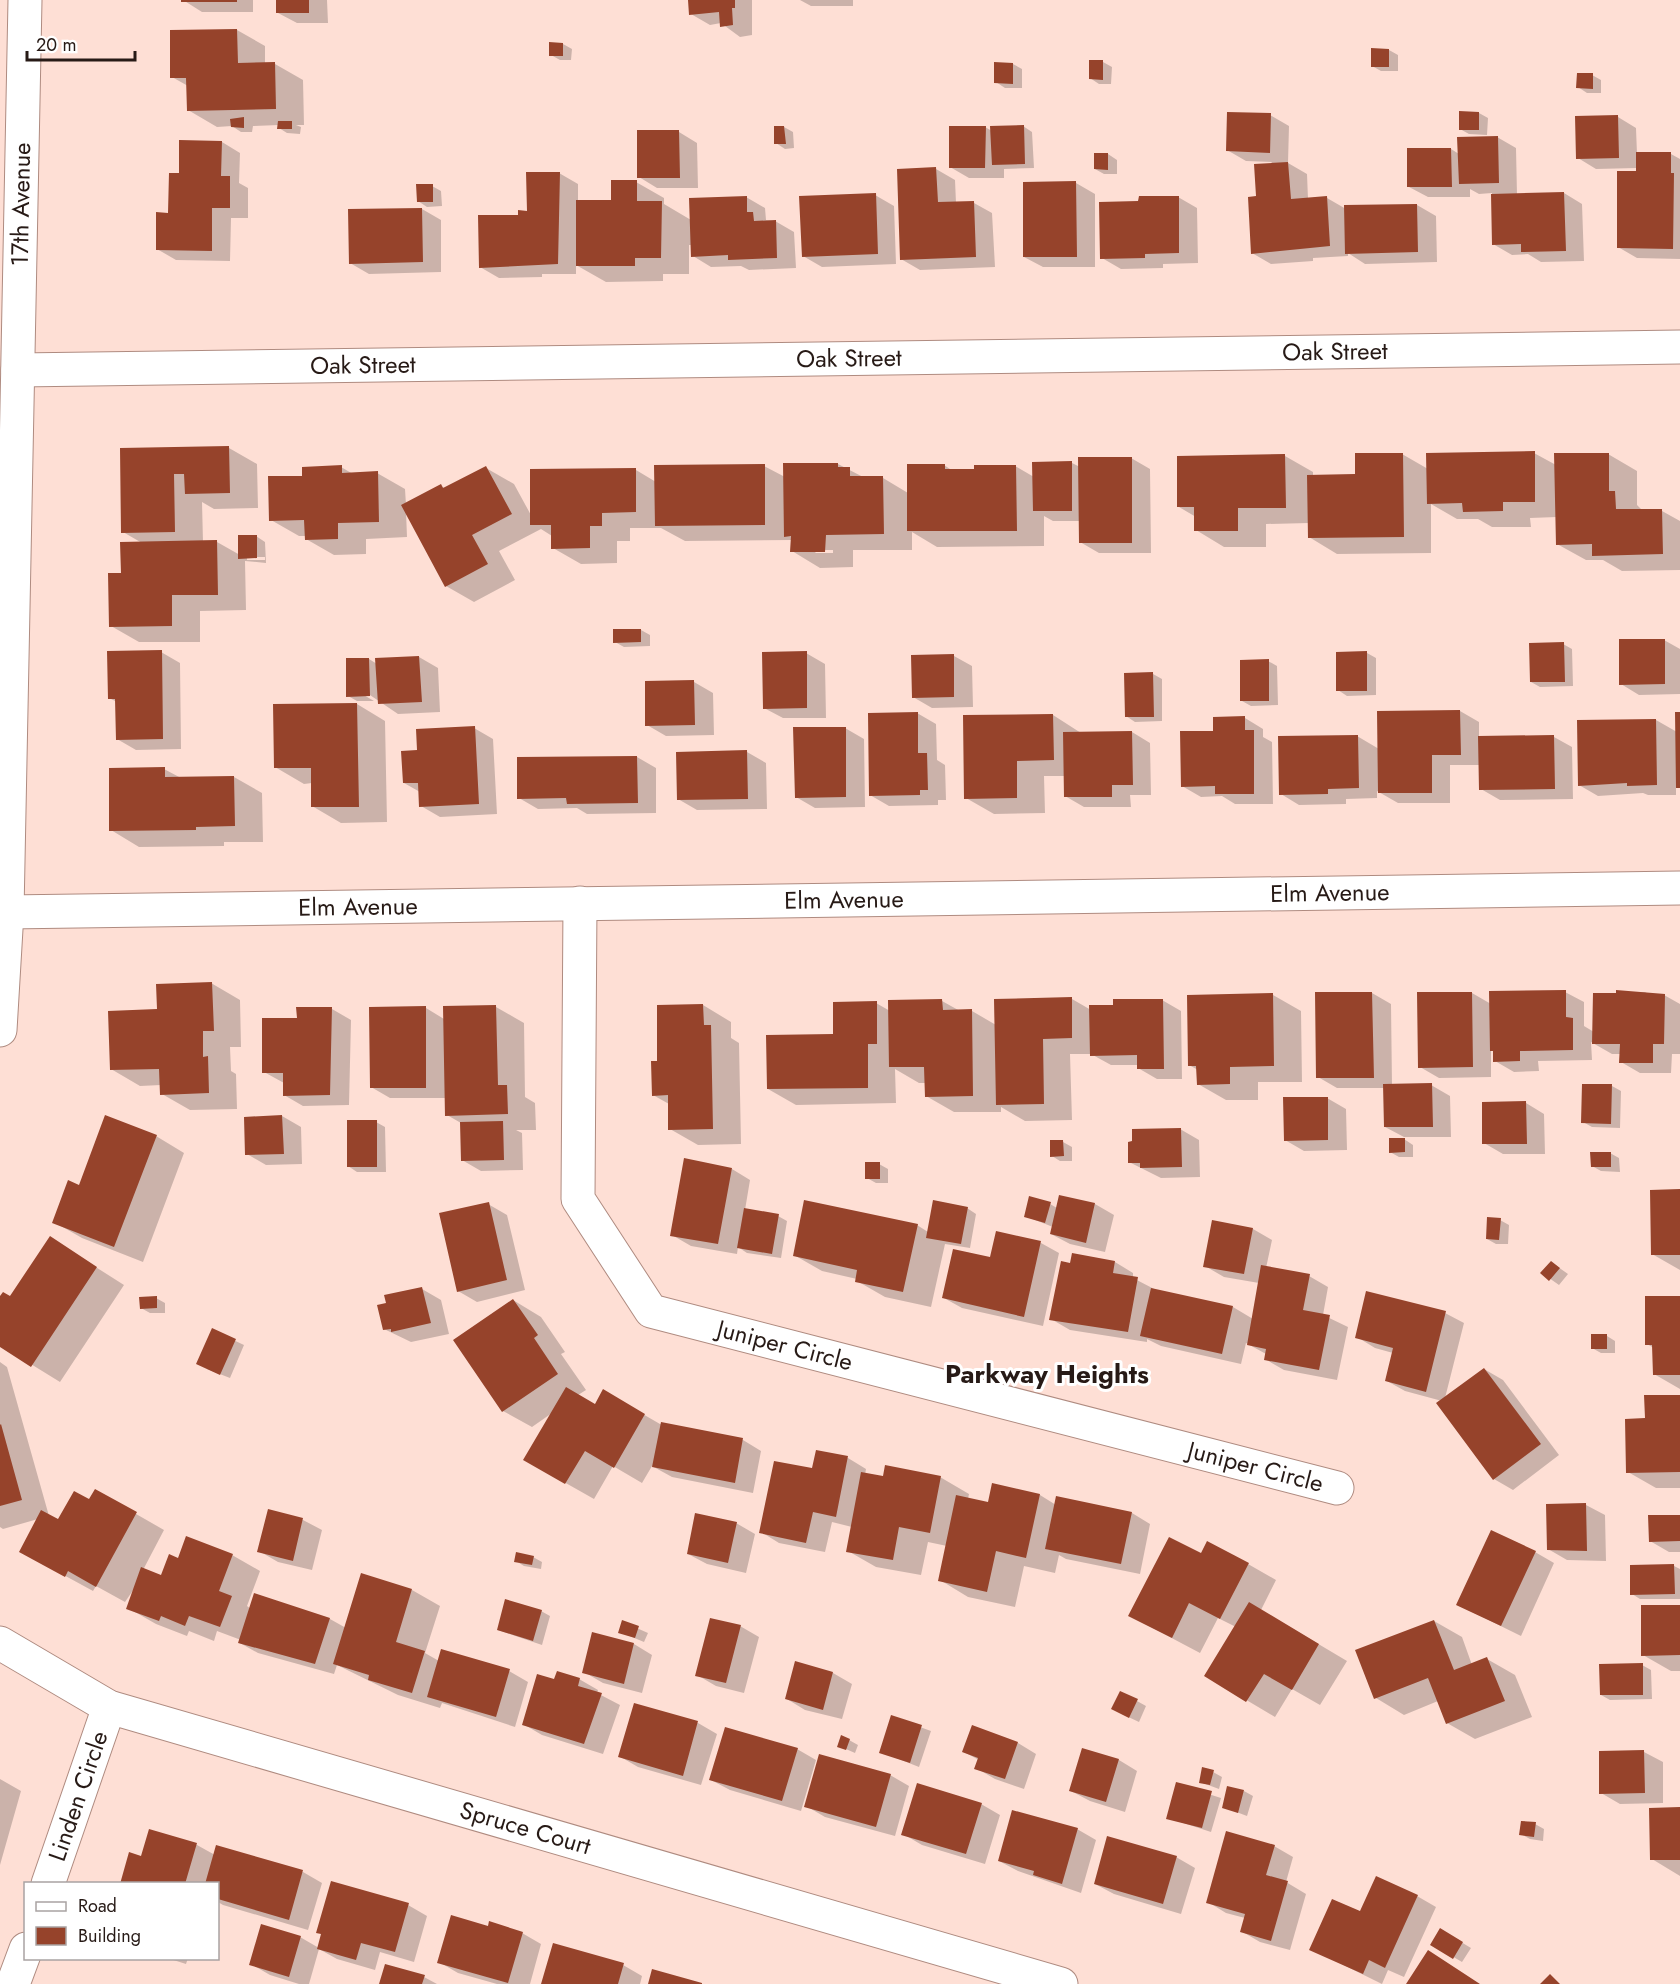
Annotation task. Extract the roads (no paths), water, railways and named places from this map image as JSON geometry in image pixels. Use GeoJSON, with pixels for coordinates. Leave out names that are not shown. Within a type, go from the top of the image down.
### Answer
{"type":"FeatureCollection","features":[{"type":"Feature","properties":{"kind":"street","name":"17th Avenue"},"geometry":{"type":"LineString","coordinates":[[0,1030],[7,912],[25,0]]}},
{"type":"Feature","properties":{"kind":"street","name":"Oak Street"},"geometry":{"type":"LineString","coordinates":[[18,370],[1680,347]]}},
{"type":"Feature","properties":{"kind":"street","name":"Elm Avenue"},"geometry":{"type":"LineString","coordinates":[[7,912],[1680,888]]}},
{"type":"Feature","properties":{"kind":"street","name":"Juniper Circle"},"geometry":{"type":"LineString","coordinates":[[580,903],[578,1199],[651,1311],[1337,1488]]}},
{"type":"Feature","properties":{"kind":"street","name":"Spruce Court"},"geometry":{"type":"LineString","coordinates":[[0,1644],[109,1707],[1061,1984]]}},
{"type":"Feature","properties":{"kind":"street","name":"Linden Circle"},"geometry":{"type":"LineString","coordinates":[[49,1882],[109,1707]]}},
{"type":"Feature","properties":{"kind":"street"},"geometry":{"type":"LineString","coordinates":[[13,1984],[24,1954]]}},
{"type":"Feature","properties":{"kind":"district","name":"Parkway Heights"},"geometry":{"type":"Point","coordinates":[1047,1374]}}]}
